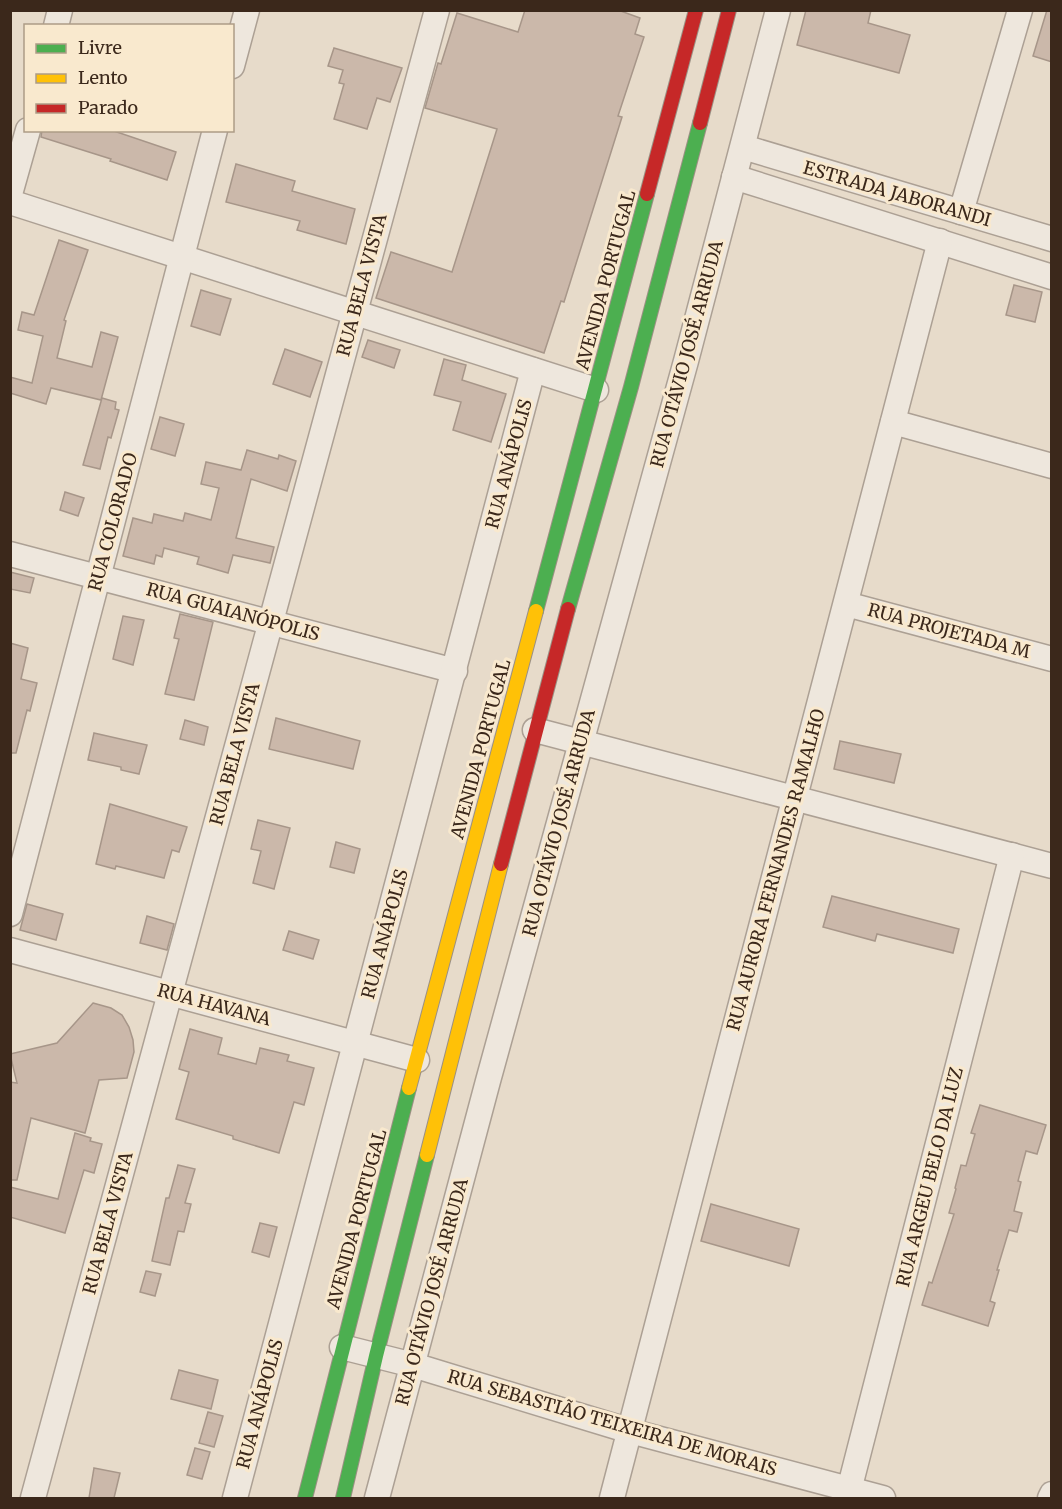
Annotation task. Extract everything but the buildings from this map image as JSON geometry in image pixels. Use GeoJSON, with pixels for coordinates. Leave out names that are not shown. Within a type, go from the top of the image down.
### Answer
{"type":"FeatureCollection","features":[{"type":"Feature","properties":{"kind":"main road"},"geometry":{"type":"LineString","coordinates":[[343,1498],[376,1356],[535,730],[631,387],[729,10]]}},
{"type":"Feature","properties":{"kind":"main road","name":"AVENIDA PORTUGAL"},"geometry":{"type":"LineString","coordinates":[[305,1498],[417,1060],[596,390],[690,12]]}},
{"type":"Feature","properties":{"kind":"street"},"geometry":{"type":"LineString","coordinates":[[234,59],[247,10]]}},
{"type":"Feature","properties":{"kind":"street","name":"RUA BELA VISTA"},"geometry":{"type":"LineString","coordinates":[[33,1498],[437,10]]}},
{"type":"Feature","properties":{"kind":"street","name":"RUA OTÁVIO JOSÉ ARRUDA"},"geometry":{"type":"LineString","coordinates":[[377,1498],[488,1081],[686,361],[778,10]]}},
{"type":"Feature","properties":{"kind":"street"},"geometry":{"type":"LineString","coordinates":[[961,212],[1020,10]]}},
{"type":"Feature","properties":{"kind":"street"},"geometry":{"type":"LineString","coordinates":[[10,194],[27,132]]}},
{"type":"Feature","properties":{"kind":"street","name":"RUA COLORADO"},"geometry":{"type":"LineString","coordinates":[[10,914],[214,132]]}},
{"type":"Feature","properties":{"kind":"street","name":"ESTRADA JABORANDI"},"geometry":{"type":"LineString","coordinates":[[743,147],[1052,239]]}},
{"type":"Feature","properties":{"kind":"street"},"geometry":{"type":"LineString","coordinates":[[734,177],[1052,277]]}},
{"type":"Feature","properties":{"kind":"street"},"geometry":{"type":"LineString","coordinates":[[10,202],[596,390]]}},
{"type":"Feature","properties":{"kind":"street","name":"RUA AURORA FERNANDES RAMALHO"},"geometry":{"type":"LineString","coordinates":[[612,1498],[940,241]]}},
{"type":"Feature","properties":{"kind":"street","name":"RUA ANÁPOLIS"},"geometry":{"type":"LineString","coordinates":[[235,1498],[533,370]]}},
{"type":"Feature","properties":{"kind":"street"},"geometry":{"type":"LineString","coordinates":[[893,422],[1052,466]]}},
{"type":"Feature","properties":{"kind":"street","name":"RUA GUAIANÓPOLIS"},"geometry":{"type":"LineString","coordinates":[[10,554],[455,671]]}},
{"type":"Feature","properties":{"kind":"street","name":"RUA PROJETADA M"},"geometry":{"type":"LineString","coordinates":[[846,604],[1052,659]]}},
{"type":"Feature","properties":{"kind":"street"},"geometry":{"type":"LineString","coordinates":[[535,730],[1052,866]]}},
{"type":"Feature","properties":{"kind":"street","name":"RUA ARGEU BELO DA LUZ"},"geometry":{"type":"LineString","coordinates":[[848,1494],[1012,855]]}},
{"type":"Feature","properties":{"kind":"street","name":"RUA HAVANA"},"geometry":{"type":"LineString","coordinates":[[10,950],[417,1060]]}},
{"type":"Feature","properties":{"kind":"street","name":"RUA SEBASTIÃO TEIXEIRA DE MORAIS"},"geometry":{"type":"LineString","coordinates":[[342,1347],[413,1365],[848,1494],[883,1498]]}},
{"type":"Feature","properties":{"kind":"street"},"geometry":{"type":"LineString","coordinates":[[1050,1498],[1052,1494]]}},
{"type":"Feature","properties":{"kind":"traffic: fast"},"geometry":{"type":"LineString","coordinates":[[568,609],[631,387],[700,123]]}},
{"type":"Feature","properties":{"kind":"traffic: fast"},"geometry":{"type":"LineString","coordinates":[[536,611],[647,194]]}},
{"type":"Feature","properties":{"kind":"traffic: fast"},"geometry":{"type":"LineString","coordinates":[[305,1498],[409,1088]]}},
{"type":"Feature","properties":{"kind":"traffic: fast"},"geometry":{"type":"LineString","coordinates":[[343,1498],[427,1155]]}},
{"type":"Feature","properties":{"kind":"traffic: slow"},"geometry":{"type":"LineString","coordinates":[[409,1088],[536,611]]}},
{"type":"Feature","properties":{"kind":"traffic: slow"},"geometry":{"type":"LineString","coordinates":[[427,1155],[501,864]]}},
{"type":"Feature","properties":{"kind":"traffic: jam"},"geometry":{"type":"LineString","coordinates":[[647,194],[696,10]]}},
{"type":"Feature","properties":{"kind":"traffic: jam"},"geometry":{"type":"LineString","coordinates":[[700,123],[729,10]]}},
{"type":"Feature","properties":{"kind":"traffic: jam"},"geometry":{"type":"LineString","coordinates":[[501,864],[568,609]]}}]}
